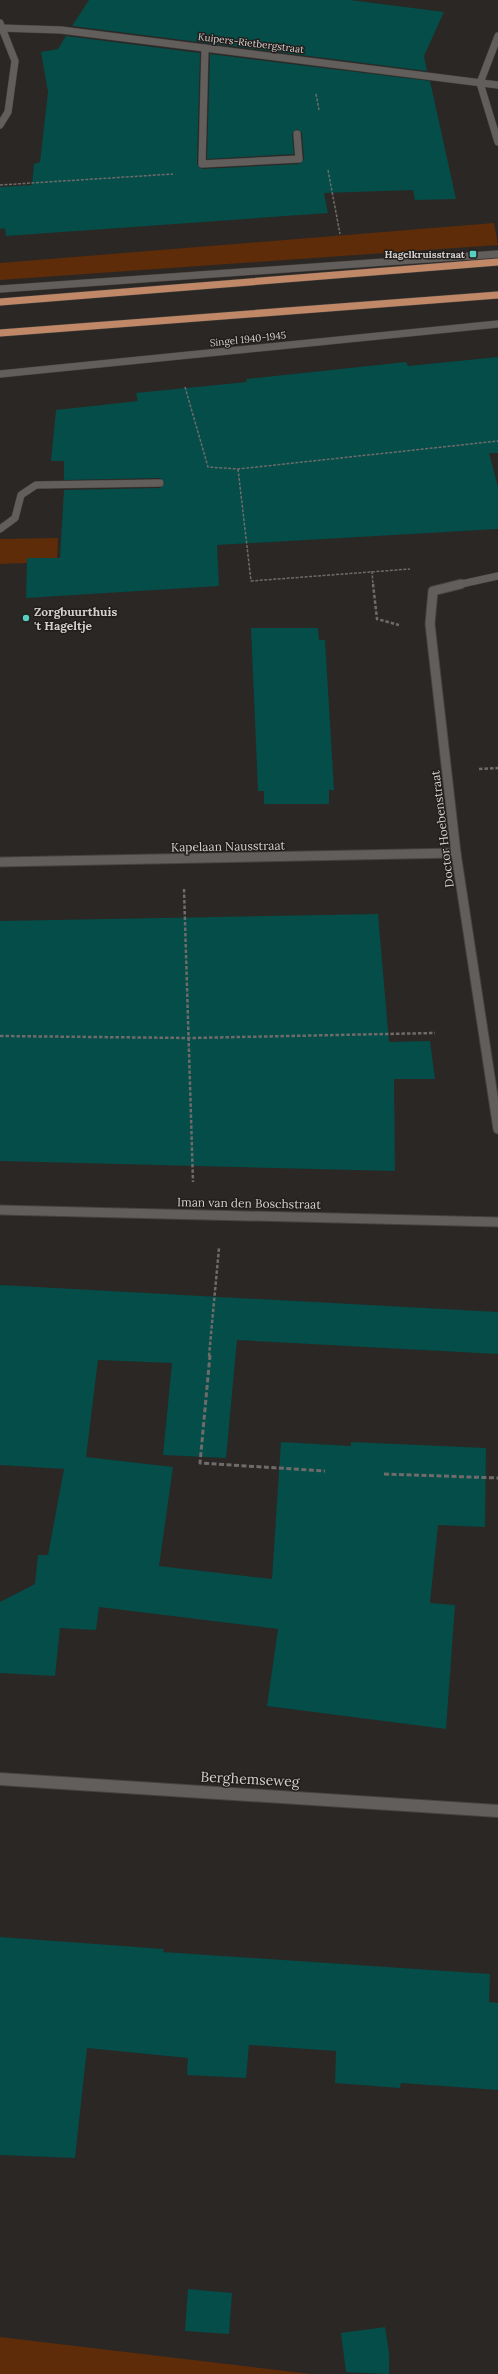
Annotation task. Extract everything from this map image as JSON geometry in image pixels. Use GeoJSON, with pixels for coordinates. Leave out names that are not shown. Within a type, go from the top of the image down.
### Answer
{"type":"FeatureCollection","features":[{"type":"Feature","properties":{"kind":"main road"},"geometry":{"type":"LineString","coordinates":[[0,302],[498,262]]}},
{"type":"Feature","properties":{"kind":"main road","name":"Singel 1940-1945"},"geometry":{"type":"LineString","coordinates":[[0,333],[498,295]]}},
{"type":"Feature","properties":{"kind":"street","name":"Kuipers-Rietbergstraat"},"geometry":{"type":"LineString","coordinates":[[1,26],[61,30],[498,85]]}},
{"type":"Feature","properties":{"kind":"street"},"geometry":{"type":"LineString","coordinates":[[0,125],[8,112],[15,61],[1,26]]}},
{"type":"Feature","properties":{"kind":"street"},"geometry":{"type":"LineString","coordinates":[[498,36],[480,83],[498,142]]}},
{"type":"Feature","properties":{"kind":"street"},"geometry":{"type":"LineString","coordinates":[[205,48],[202,164],[299,159],[297,134]]}},
{"type":"Feature","properties":{"kind":"street"},"geometry":{"type":"LineString","coordinates":[[0,290],[498,254]]}},
{"type":"Feature","properties":{"kind":"street","name":"Singel 1940-1945"},"geometry":{"type":"LineString","coordinates":[[0,374],[498,324]]}},
{"type":"Feature","properties":{"kind":"street"},"geometry":{"type":"LineString","coordinates":[[0,529],[10,525],[17,516],[18,497],[24,489],[36,485],[160,483]]}},
{"type":"Feature","properties":{"kind":"street"},"geometry":{"type":"LineString","coordinates":[[433,591],[482,578],[498,576]]}},
{"type":"Feature","properties":{"kind":"street","name":"Doctor Hoebenstraat"},"geometry":{"type":"LineString","coordinates":[[433,591],[430,624],[456,853],[498,1128]]}},
{"type":"Feature","properties":{"kind":"street","name":"Kapelaan Nausstraat"},"geometry":{"type":"LineString","coordinates":[[0,862],[456,853]]}},
{"type":"Feature","properties":{"kind":"street","name":"Iman van den Boschstraat"},"geometry":{"type":"LineString","coordinates":[[0,1210],[498,1222]]}},
{"type":"Feature","properties":{"kind":"street","name":"Berghemseweg"},"geometry":{"type":"LineString","coordinates":[[0,1779],[498,1811]]}},
{"type":"Feature","properties":{"kind":"path"},"geometry":{"type":"LineString","coordinates":[[297,134],[321,130],[313,61]]}},
{"type":"Feature","properties":{"kind":"path"},"geometry":{"type":"LineString","coordinates":[[299,159],[327,162],[345,265]]}},
{"type":"Feature","properties":{"kind":"path"},"geometry":{"type":"LineString","coordinates":[[0,185],[183,173],[202,164]]}},
{"type":"Feature","properties":{"kind":"path"},"geometry":{"type":"LineString","coordinates":[[176,357],[208,467],[238,468],[498,441]]}},
{"type":"Feature","properties":{"kind":"path"},"geometry":{"type":"LineString","coordinates":[[238,468],[251,581],[409,568],[433,591]]}},
{"type":"Feature","properties":{"kind":"path"},"geometry":{"type":"LineString","coordinates":[[372,571],[377,619],[395,625],[430,624]]}},
{"type":"Feature","properties":{"kind":"path"},"geometry":{"type":"LineString","coordinates":[[183,859],[190,1038],[194,1215]]}},
{"type":"Feature","properties":{"kind":"path"},"geometry":{"type":"LineString","coordinates":[[0,1036],[190,1038],[435,1033]]}},
{"type":"Feature","properties":{"kind":"path"},"geometry":{"type":"LineString","coordinates":[[222,1216],[200,1463],[325,1471]]}},
{"type":"Feature","properties":{"kind":"path"},"geometry":{"type":"LineString","coordinates":[[384,1474],[498,1478]]}},
{"type":"Feature","properties":{"kind":"shaded area"},"geometry":{"type":"Polygon","coordinates":[[[494,223],[498,245],[0,280],[0,263],[494,223]]]}},
{"type":"Feature","properties":{"kind":"shaded area"},"geometry":{"type":"Polygon","coordinates":[[[58,538],[57,562],[0,564],[0,539],[58,538]]]}},
{"type":"Feature","properties":{"kind":"shaded area"},"geometry":{"type":"Polygon","coordinates":[[[0,2337],[311,2374],[0,2374],[0,2337]]]}},
{"type":"Feature","properties":{"kind":"building"},"geometry":{"type":"Polygon","coordinates":[[[89,0],[350,0],[444,12],[424,56],[427,71],[72,26],[89,0]]]}},
{"type":"Feature","properties":{"kind":"building"},"geometry":{"type":"Polygon","coordinates":[[[66,36],[200,53],[197,164],[202,169],[299,164],[304,159],[302,133],[297,129],[292,134],[294,154],[207,159],[210,54],[430,81],[456,199],[415,200],[413,190],[324,193],[328,213],[6,236],[5,228],[0,229],[0,187],[32,185],[34,164],[40,162],[48,92],[41,52],[58,49],[66,36]]]}},
{"type":"Feature","properties":{"kind":"building"},"geometry":{"type":"Polygon","coordinates":[[[498,357],[498,453],[489,453],[498,487],[498,529],[217,545],[219,586],[26,598],[27,558],[60,558],[64,490],[160,488],[165,483],[160,478],[64,480],[64,461],[51,461],[56,410],[138,401],[136,393],[247,382],[246,379],[406,362],[408,366],[498,357]]]}},
{"type":"Feature","properties":{"kind":"building"},"geometry":{"type":"Polygon","coordinates":[[[251,628],[318,628],[319,640],[325,640],[334,790],[329,790],[329,804],[264,804],[264,791],[258,791],[251,628]]]}},
{"type":"Feature","properties":{"kind":"building"},"geometry":{"type":"Polygon","coordinates":[[[378,914],[389,1042],[430,1041],[435,1079],[394,1079],[395,1171],[0,1161],[0,921],[378,914]]]}},
{"type":"Feature","properties":{"kind":"building"},"geometry":{"type":"Polygon","coordinates":[[[0,1285],[498,1312],[498,1354],[237,1340],[226,1458],[163,1455],[172,1363],[98,1360],[86,1457],[173,1467],[159,1566],[272,1579],[281,1442],[351,1446],[351,1442],[486,1448],[485,1527],[438,1525],[430,1603],[455,1605],[446,1729],[267,1706],[278,1629],[99,1607],[96,1630],[60,1628],[55,1676],[0,1673],[0,1602],[35,1584],[38,1555],[48,1555],[64,1469],[0,1465],[0,1285]]]}},
{"type":"Feature","properties":{"kind":"building"},"geometry":{"type":"Polygon","coordinates":[[[0,1937],[164,1949],[163,1952],[490,1974],[489,2002],[498,2003],[498,2090],[401,2083],[400,2088],[335,2083],[336,2051],[249,2045],[246,2078],[187,2075],[188,2058],[87,2048],[75,2158],[0,2155],[0,1937]]]}},
{"type":"Feature","properties":{"kind":"building"},"geometry":{"type":"Polygon","coordinates":[[[188,2289],[232,2293],[229,2334],[185,2331],[188,2289]]]}},
{"type":"Feature","properties":{"kind":"building"},"geometry":{"type":"Polygon","coordinates":[[[385,2327],[389,2353],[389,2374],[346,2372],[341,2333],[385,2327]]]}},
{"type":"Feature","properties":{"kind":"place","name":"Hagelkruisstraat"},"geometry":{"type":"Point","coordinates":[473,254]}},
{"type":"Feature","properties":{"kind":"place","name":"Zorgbuurthuis 't Hageltje"},"geometry":{"type":"Point","coordinates":[26,618]}}]}
